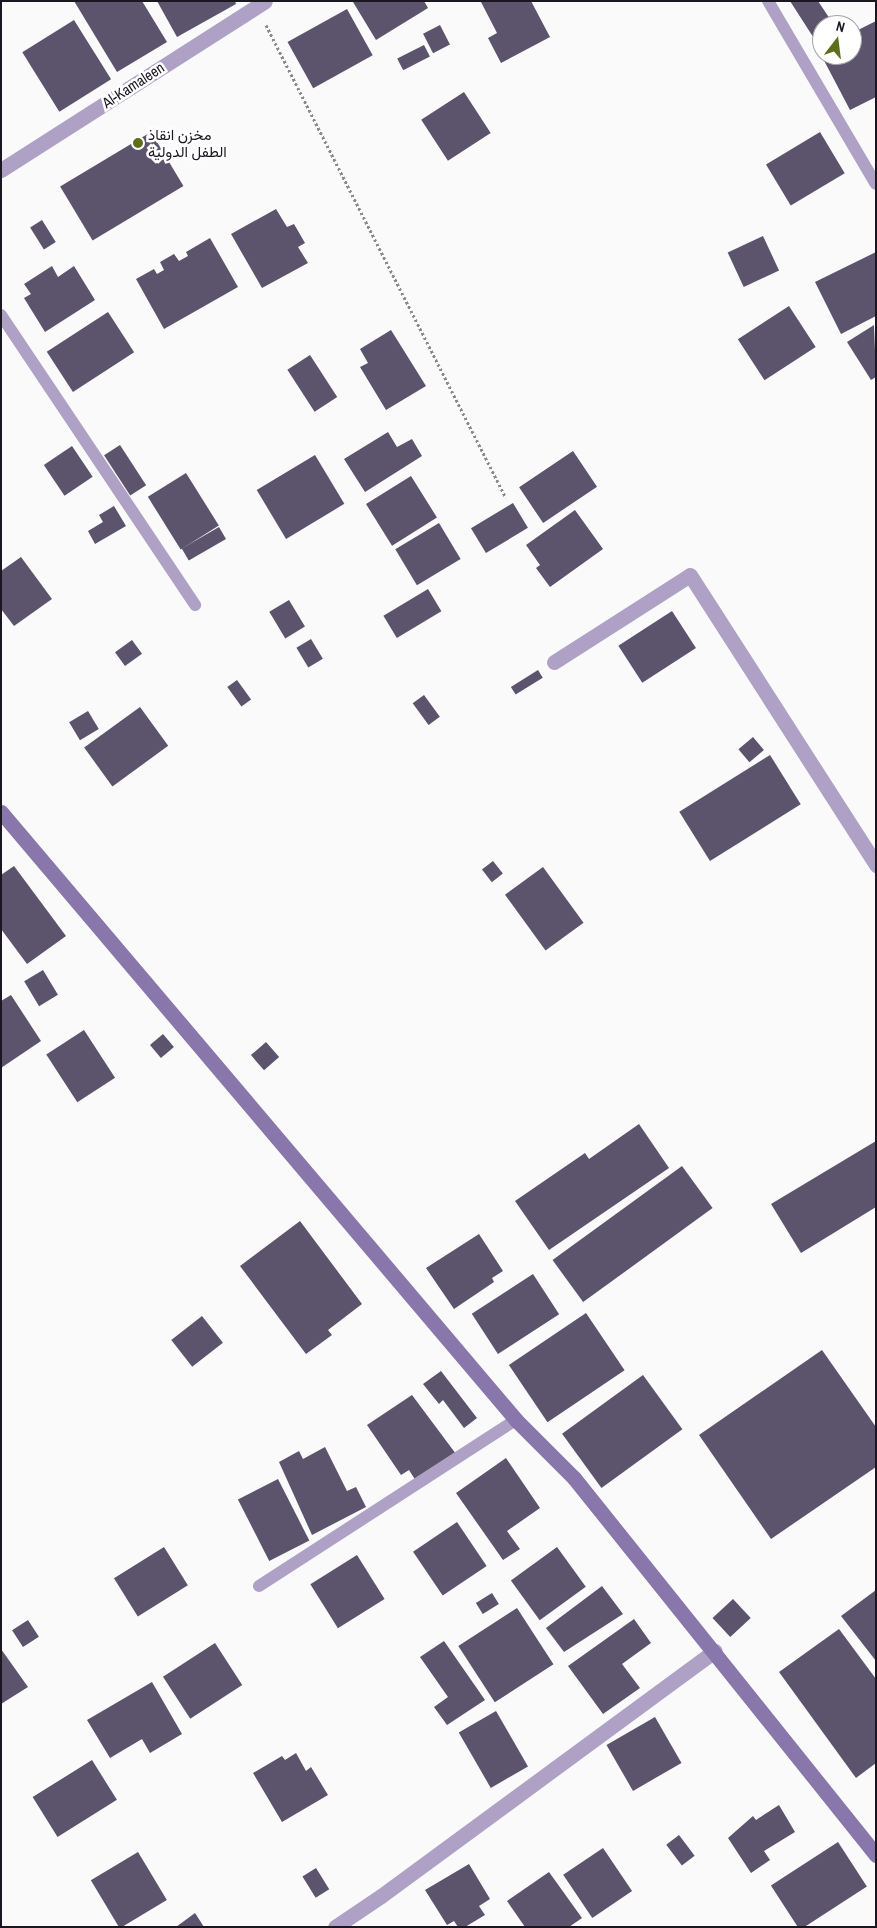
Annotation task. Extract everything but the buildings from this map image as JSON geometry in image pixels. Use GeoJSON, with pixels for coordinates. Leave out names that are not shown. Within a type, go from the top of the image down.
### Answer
{"type":"FeatureCollection","features":[{"type":"Feature","properties":{"kind":"street","name":"Al-Kamaleen"},"geometry":{"type":"LineString","coordinates":[[1,170],[261,4]]}},
{"type":"Feature","properties":{"kind":"street"},"geometry":{"type":"LineString","coordinates":[[554,662],[690,575],[876,865]]}},
{"type":"Feature","properties":{"kind":"street"},"geometry":{"type":"LineString","coordinates":[[1,812],[516,1420],[574,1478],[715,1651],[876,1855]]}},
{"type":"Feature","properties":{"kind":"street"},"geometry":{"type":"LineString","coordinates":[[335,1927],[381,1896],[715,1651]]}},
{"type":"Feature","properties":{"kind":"lane"},"geometry":{"type":"LineString","coordinates":[[768,1],[876,184]]}},
{"type":"Feature","properties":{"kind":"lane"},"geometry":{"type":"LineString","coordinates":[[1,315],[195,605]]}},
{"type":"Feature","properties":{"kind":"lane"},"geometry":{"type":"LineString","coordinates":[[259,1586],[516,1420]]}},
{"type":"Feature","properties":{"kind":"path"},"geometry":{"type":"LineString","coordinates":[[261,4],[506,498]]}},
{"type":"Feature","properties":{"kind":"place","name":"مخزن انقاذ الطفل الدولية"},"geometry":{"type":"Point","coordinates":[138,143]}}]}
